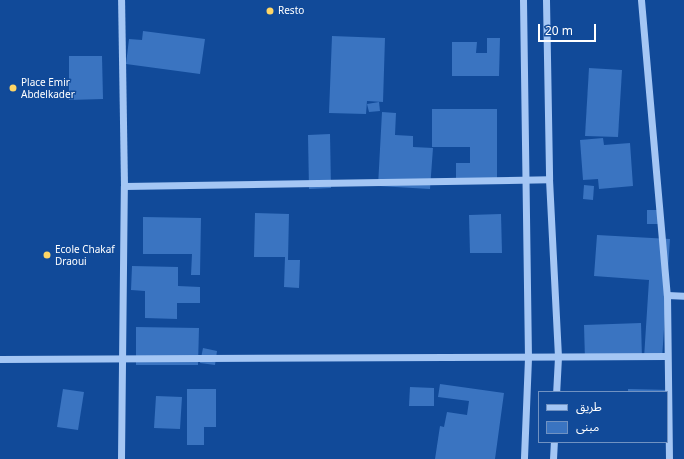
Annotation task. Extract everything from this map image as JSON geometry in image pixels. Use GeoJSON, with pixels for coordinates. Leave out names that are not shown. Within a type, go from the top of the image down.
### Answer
{"type":"FeatureCollection","features":[{"type":"Feature","properties":{"kind":"street"},"geometry":{"type":"LineString","coordinates":[[121,0],[124,186],[121,459]]}},
{"type":"Feature","properties":{"kind":"street"},"geometry":{"type":"LineString","coordinates":[[523,0],[528,358],[524,459]]}},
{"type":"Feature","properties":{"kind":"street"},"geometry":{"type":"LineString","coordinates":[[546,0],[549,179],[558,357],[556,391]]}},
{"type":"Feature","properties":{"kind":"street"},"geometry":{"type":"LineString","coordinates":[[641,0],[667,296],[669,459]]}},
{"type":"Feature","properties":{"kind":"street"},"geometry":{"type":"LineString","coordinates":[[124,186],[549,179]]}},
{"type":"Feature","properties":{"kind":"street"},"geometry":{"type":"LineString","coordinates":[[667,296],[684,296]]}},
{"type":"Feature","properties":{"kind":"street"},"geometry":{"type":"LineString","coordinates":[[0,359],[528,358],[668,356]]}},
{"type":"Feature","properties":{"kind":"street"},"geometry":{"type":"LineString","coordinates":[[553,459],[554,443]]}},
{"type":"Feature","properties":{"kind":"building"},"geometry":{"type":"Polygon","coordinates":[[[143,31],[205,39],[200,74],[126,64],[129,39],[142,40],[143,31]]]}},
{"type":"Feature","properties":{"kind":"building"},"geometry":{"type":"Polygon","coordinates":[[[332,36],[385,38],[383,102],[367,101],[366,114],[329,113],[332,36]]]}},
{"type":"Feature","properties":{"kind":"building"},"geometry":{"type":"Polygon","coordinates":[[[487,38],[500,38],[499,76],[452,76],[452,42],[477,42],[476,53],[487,53],[487,38]]]}},
{"type":"Feature","properties":{"kind":"building"},"geometry":{"type":"Polygon","coordinates":[[[69,56],[102,56],[103,99],[69,100],[69,56]]]}},
{"type":"Feature","properties":{"kind":"building"},"geometry":{"type":"Polygon","coordinates":[[[589,68],[622,70],[618,137],[585,136],[589,68]]]}},
{"type":"Feature","properties":{"kind":"building"},"geometry":{"type":"Polygon","coordinates":[[[379,102],[380,111],[369,112],[367,104],[379,102]]]}},
{"type":"Feature","properties":{"kind":"building"},"geometry":{"type":"Polygon","coordinates":[[[432,109],[497,109],[497,183],[456,183],[456,163],[470,163],[470,147],[432,147],[432,109]]]}},
{"type":"Feature","properties":{"kind":"building"},"geometry":{"type":"Polygon","coordinates":[[[382,112],[396,113],[395,135],[413,136],[413,147],[433,148],[430,189],[378,186],[382,112]]]}},
{"type":"Feature","properties":{"kind":"building"},"geometry":{"type":"Polygon","coordinates":[[[330,134],[331,188],[309,189],[308,135],[330,134]]]}},
{"type":"Feature","properties":{"kind":"building"},"geometry":{"type":"Polygon","coordinates":[[[603,138],[604,145],[630,143],[633,186],[599,189],[598,179],[583,180],[580,140],[603,138]]]}},
{"type":"Feature","properties":{"kind":"building"},"geometry":{"type":"Polygon","coordinates":[[[584,185],[594,186],[593,200],[583,199],[584,185]]]}},
{"type":"Feature","properties":{"kind":"building"},"geometry":{"type":"Polygon","coordinates":[[[647,210],[661,210],[661,224],[647,224],[647,210]]]}},
{"type":"Feature","properties":{"kind":"building"},"geometry":{"type":"Polygon","coordinates":[[[255,213],[289,214],[288,260],[300,260],[299,288],[284,287],[285,257],[254,257],[255,213]]]}},
{"type":"Feature","properties":{"kind":"building"},"geometry":{"type":"Polygon","coordinates":[[[501,214],[502,253],[470,253],[469,215],[501,214]]]}},
{"type":"Feature","properties":{"kind":"building"},"geometry":{"type":"Polygon","coordinates":[[[143,217],[201,218],[200,275],[191,275],[192,254],[143,254],[143,217]]]}},
{"type":"Feature","properties":{"kind":"building"},"geometry":{"type":"Polygon","coordinates":[[[597,235],[670,239],[662,359],[644,358],[649,280],[594,276],[597,235]]]}},
{"type":"Feature","properties":{"kind":"building"},"geometry":{"type":"Polygon","coordinates":[[[132,266],[178,267],[178,286],[200,287],[200,303],[177,303],[177,319],[145,318],[145,291],[131,290],[132,266]]]}},
{"type":"Feature","properties":{"kind":"building"},"geometry":{"type":"Polygon","coordinates":[[[641,323],[642,359],[585,360],[584,325],[641,323]]]}},
{"type":"Feature","properties":{"kind":"building"},"geometry":{"type":"Polygon","coordinates":[[[136,327],[199,328],[198,365],[136,365],[136,327]]]}},
{"type":"Feature","properties":{"kind":"building"},"geometry":{"type":"Polygon","coordinates":[[[203,348],[217,351],[215,365],[200,363],[203,348]]]}},
{"type":"Feature","properties":{"kind":"building"},"geometry":{"type":"Polygon","coordinates":[[[440,384],[504,393],[495,459],[435,459],[440,426],[444,427],[447,412],[467,415],[469,401],[438,397],[440,384]]]}},
{"type":"Feature","properties":{"kind":"building"},"geometry":{"type":"Polygon","coordinates":[[[410,387],[434,388],[434,406],[409,406],[410,387]]]}},
{"type":"Feature","properties":{"kind":"building"},"geometry":{"type":"Polygon","coordinates":[[[63,389],[84,392],[78,430],[57,427],[63,389]]]}},
{"type":"Feature","properties":{"kind":"building"},"geometry":{"type":"Polygon","coordinates":[[[187,389],[216,389],[216,427],[204,427],[204,445],[187,445],[187,389]]]}},
{"type":"Feature","properties":{"kind":"building"},"geometry":{"type":"Polygon","coordinates":[[[628,389],[671,390],[668,392],[628,391],[628,389]]]}},
{"type":"Feature","properties":{"kind":"building"},"geometry":{"type":"Polygon","coordinates":[[[156,396],[182,397],[180,429],[154,428],[156,396]]]}},
{"type":"Feature","properties":{"kind":"place","name":"Resto"},"geometry":{"type":"Point","coordinates":[270,11]}},
{"type":"Feature","properties":{"kind":"place","name":"Place Emir Abdelkader"},"geometry":{"type":"Point","coordinates":[13,88]}},
{"type":"Feature","properties":{"kind":"place","name":"Ecole Chakaf Draoui"},"geometry":{"type":"Point","coordinates":[47,255]}}]}
